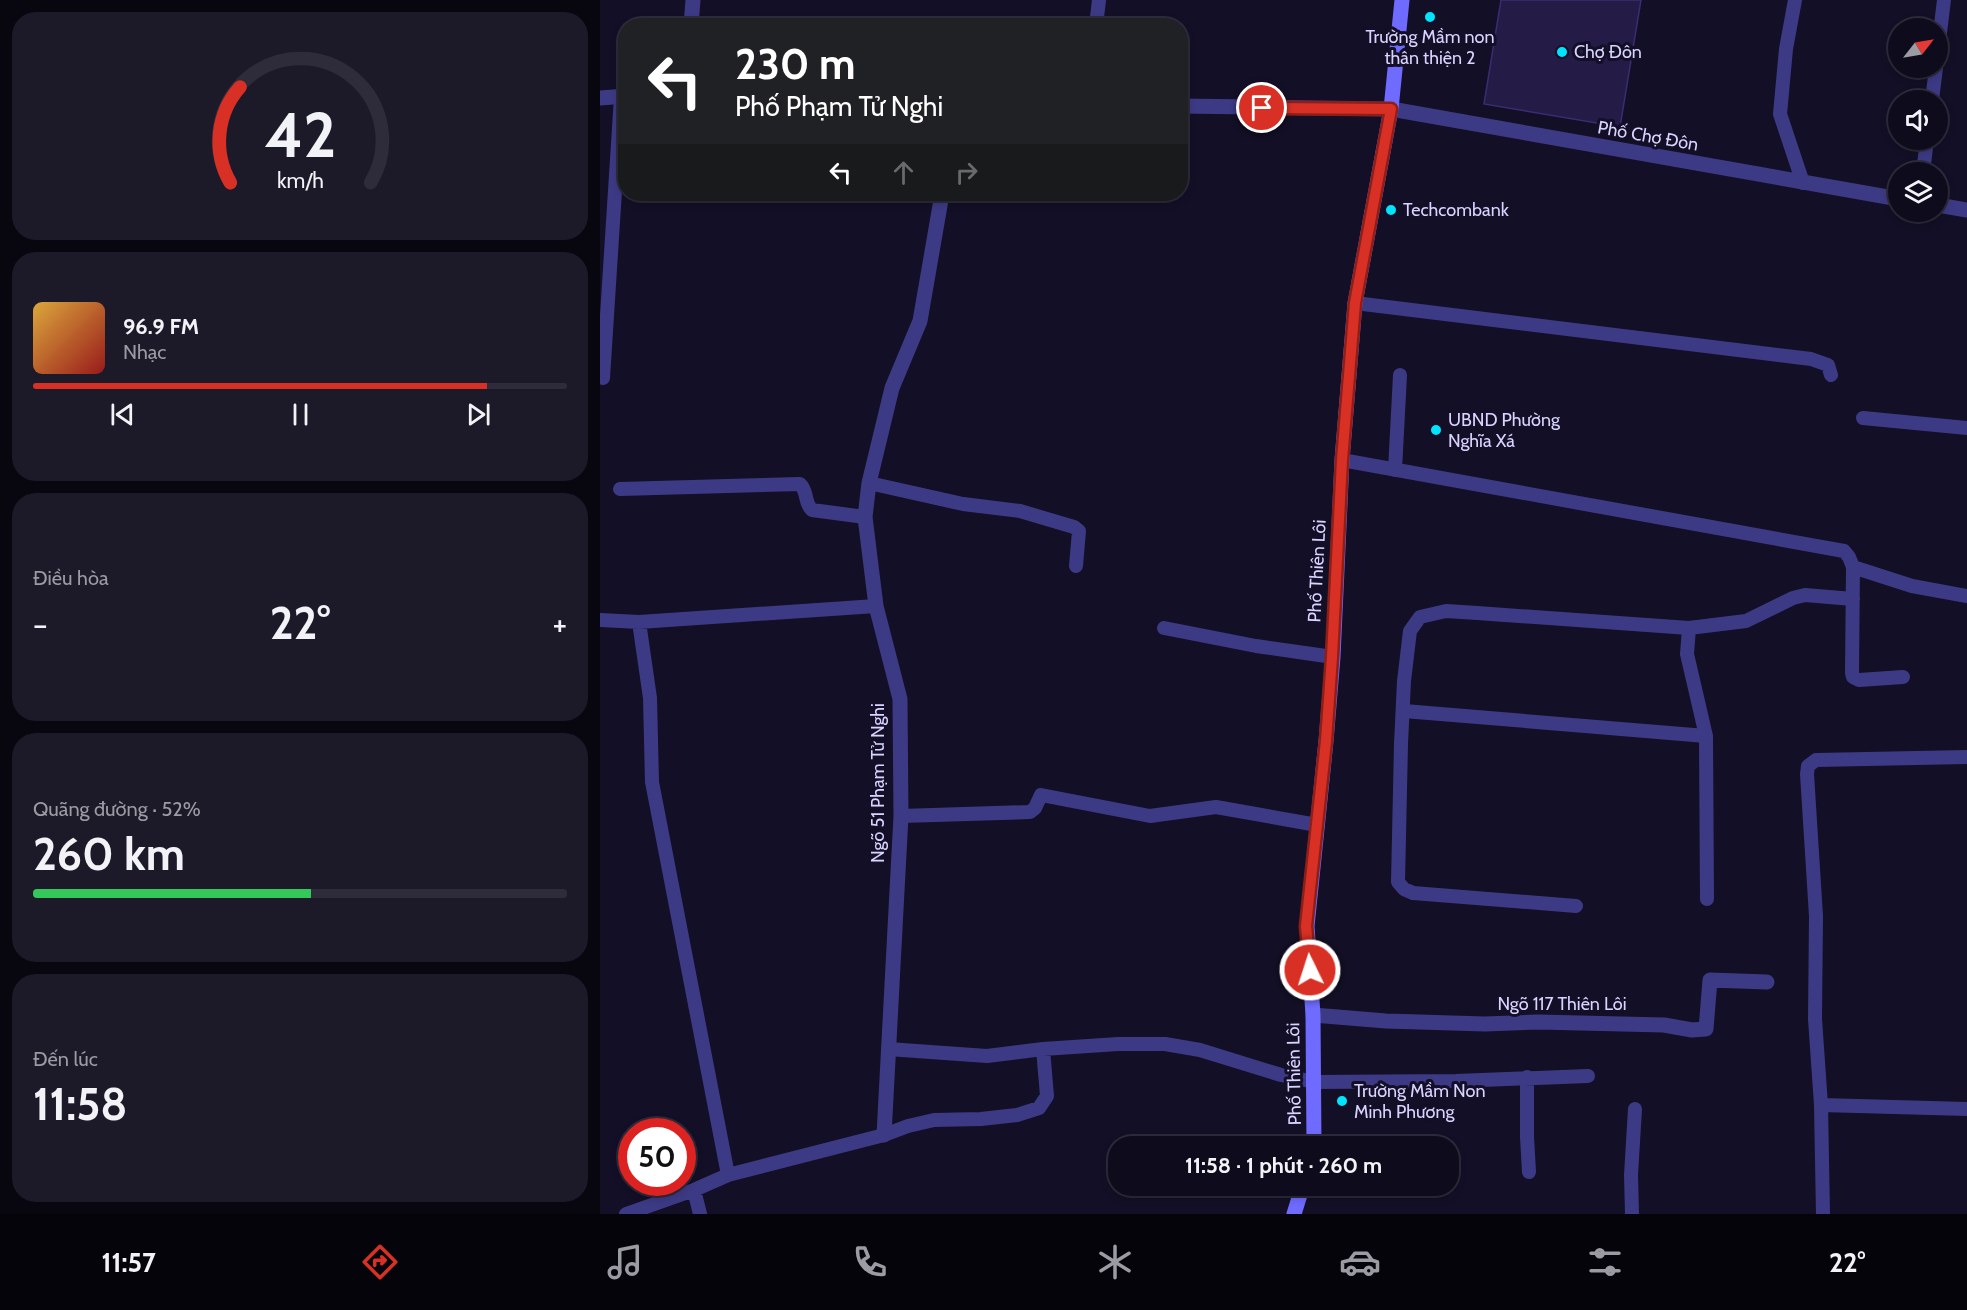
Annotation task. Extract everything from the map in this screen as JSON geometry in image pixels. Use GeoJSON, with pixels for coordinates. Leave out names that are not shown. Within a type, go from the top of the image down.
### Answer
{"type":"FeatureCollection","features":[{"type":"Feature","properties":{"kind":"main road","name":"Phố Thiên Lôi"},"geometry":{"type":"LineString","coordinates":[[1314,1136],[1313,1015],[1306,926],[1332,657],[1342,460],[1355,303],[1391,109],[1402,0]]}},
{"type":"Feature","properties":{"kind":"main road"},"geometry":{"type":"LineString","coordinates":[[1294,1214],[1300,1196]]}},
{"type":"Feature","properties":{"kind":"street"},"geometry":{"type":"LineString","coordinates":[[692,18],[693,0]]}},
{"type":"Feature","properties":{"kind":"street"},"geometry":{"type":"LineString","coordinates":[[600,98],[618,96]]}},
{"type":"Feature","properties":{"kind":"street","name":"Phố Chợ Đôn"},"geometry":{"type":"LineString","coordinates":[[1188,106],[1391,109],[1888,197]]}},
{"type":"Feature","properties":{"kind":"street","name":"Ngõ 51 Phạm Tử Nghi"},"geometry":{"type":"LineString","coordinates":[[884,1135],[901,816],[900,699],[876,606],[866,517],[869,483],[892,388],[920,321],[941,201]]}},
{"type":"Feature","properties":{"kind":"street"},"geometry":{"type":"LineString","coordinates":[[1948,207],[1967,210]]}},
{"type":"Feature","properties":{"kind":"street","name":"Ngõ 117 Thiên Lôi"},"geometry":{"type":"LineString","coordinates":[[1313,1015],[1386,1021],[1664,1025],[1692,1030],[1706,1029],[1710,980],[1767,982]]}},
{"type":"Feature","properties":{"kind":"lane"},"geometry":{"type":"LineString","coordinates":[[1097,18],[1099,0]]}},
{"type":"Feature","properties":{"kind":"lane"},"geometry":{"type":"LineString","coordinates":[[1796,0],[1786,49],[1780,114],[1803,183]]}},
{"type":"Feature","properties":{"kind":"lane"},"geometry":{"type":"LineString","coordinates":[[1942,18],[1944,0]]}},
{"type":"Feature","properties":{"kind":"lane"},"geometry":{"type":"LineString","coordinates":[[603,378],[618,166]]}},
{"type":"Feature","properties":{"kind":"lane"},"geometry":{"type":"LineString","coordinates":[[1355,303],[1811,359],[1828,365],[1831,375]]}},
{"type":"Feature","properties":{"kind":"lane"},"geometry":{"type":"LineString","coordinates":[[1395,470],[1400,375]]}},
{"type":"Feature","properties":{"kind":"lane"},"geometry":{"type":"LineString","coordinates":[[1863,418],[1967,428]]}},
{"type":"Feature","properties":{"kind":"lane"},"geometry":{"type":"LineString","coordinates":[[1342,460],[1844,551],[1853,567],[1852,673],[1859,680],[1903,677]]}},
{"type":"Feature","properties":{"kind":"lane"},"geometry":{"type":"LineString","coordinates":[[869,483],[963,504],[1020,511],[1074,527],[1078,531],[1076,566]]}},
{"type":"Feature","properties":{"kind":"lane"},"geometry":{"type":"LineString","coordinates":[[620,489],[800,484],[804,488],[812,510],[866,517]]}},
{"type":"Feature","properties":{"kind":"lane"},"geometry":{"type":"LineString","coordinates":[[1853,567],[1912,586],[1967,596]]}},
{"type":"Feature","properties":{"kind":"lane"},"geometry":{"type":"LineString","coordinates":[[1576,906],[1413,893],[1404,889],[1398,882],[1404,681],[1410,631],[1420,617],[1456,612],[1689,628],[1746,621],[1793,598],[1805,595],[1853,599]]}},
{"type":"Feature","properties":{"kind":"lane"},"geometry":{"type":"LineString","coordinates":[[600,620],[639,622],[876,606]]}},
{"type":"Feature","properties":{"kind":"lane"},"geometry":{"type":"LineString","coordinates":[[639,622],[650,698],[651,782],[728,1175]]}},
{"type":"Feature","properties":{"kind":"lane"},"geometry":{"type":"LineString","coordinates":[[1164,628],[1256,646],[1332,657]]}},
{"type":"Feature","properties":{"kind":"lane"},"geometry":{"type":"LineString","coordinates":[[1689,628],[1687,654],[1706,736],[1707,899]]}},
{"type":"Feature","properties":{"kind":"lane"},"geometry":{"type":"LineString","coordinates":[[1404,711],[1706,736]]}},
{"type":"Feature","properties":{"kind":"lane"},"geometry":{"type":"LineString","coordinates":[[1823,1214],[1821,1105],[1815,1019],[1816,916],[1808,766],[1816,760],[1967,757]]}},
{"type":"Feature","properties":{"kind":"lane"},"geometry":{"type":"LineString","coordinates":[[901,816],[1030,812],[1035,808],[1041,795],[1150,816],[1216,807],[1317,825]]}},
{"type":"Feature","properties":{"kind":"lane"},"geometry":{"type":"LineString","coordinates":[[888,1049],[987,1056],[1043,1049],[1128,1043],[1165,1044],[1200,1050],[1281,1075],[1314,1082],[1456,1081],[1588,1076]]}},
{"type":"Feature","properties":{"kind":"lane"},"geometry":{"type":"LineString","coordinates":[[696,1189],[728,1175],[884,1135],[908,1126],[934,1120],[981,1119],[1017,1115],[1039,1108],[1047,1096],[1043,1049]]}},
{"type":"Feature","properties":{"kind":"lane"},"geometry":{"type":"LineString","coordinates":[[1527,1077],[1529,1172]]}},
{"type":"Feature","properties":{"kind":"lane"},"geometry":{"type":"LineString","coordinates":[[1821,1105],[1967,1109]]}},
{"type":"Feature","properties":{"kind":"lane"},"geometry":{"type":"LineString","coordinates":[[1632,1214],[1631,1175],[1635,1109]]}},
{"type":"Feature","properties":{"kind":"lane"},"geometry":{"type":"LineString","coordinates":[[627,1214],[677,1196]]}},
{"type":"Feature","properties":{"kind":"lane"},"geometry":{"type":"LineString","coordinates":[[696,1196],[700,1214]]}},
{"type":"Feature","properties":{"kind":"building","name":"Chợ Đôn"},"geometry":{"type":"Polygon","coordinates":[[[1501,0],[1641,0],[1620,127],[1484,104],[1501,0]]]}},
{"type":"Feature","properties":{"kind":"place","name":"Trường Mầm non thân thiện 2"},"geometry":{"type":"Point","coordinates":[1430,17]}},
{"type":"Feature","properties":{"kind":"place","name":"Chợ Đôn"},"geometry":{"type":"Point","coordinates":[1562,52]}},
{"type":"Feature","properties":{"kind":"place","name":"Techcombank"},"geometry":{"type":"Point","coordinates":[1391,210]}},
{"type":"Feature","properties":{"kind":"place","name":"UBND Phường Nghĩa Xá"},"geometry":{"type":"Point","coordinates":[1436,430]}},
{"type":"Feature","properties":{"kind":"place","name":"Trường Mầm Non Minh Phương"},"geometry":{"type":"Point","coordinates":[1342,1101]}},
{"type":"Feature","properties":{"kind":"route"},"geometry":{"type":"LineString","coordinates":[[1262,108],[1391,109],[1355,303],[1342,460],[1326,741],[1306,926],[1310,970]]}}]}
